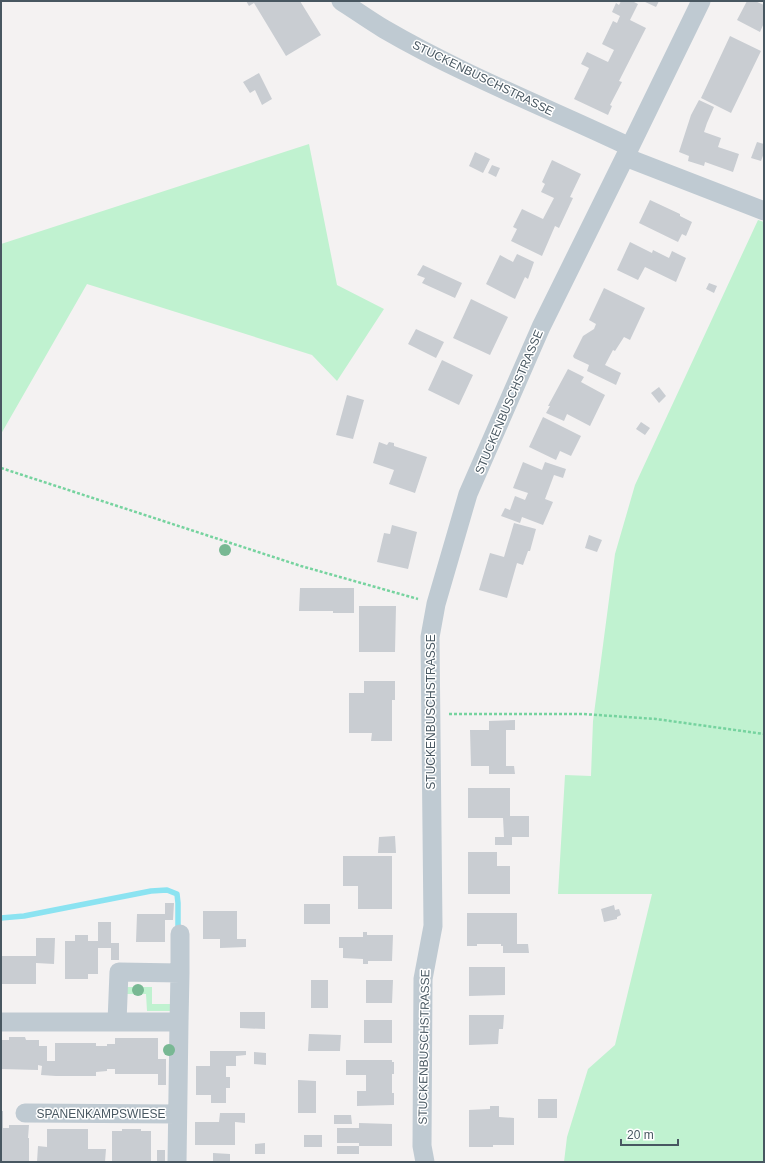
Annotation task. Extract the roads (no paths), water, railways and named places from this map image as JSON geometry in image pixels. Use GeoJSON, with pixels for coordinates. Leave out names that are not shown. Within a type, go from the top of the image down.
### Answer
{"type":"FeatureCollection","features":[{"type":"Feature","properties":{"kind":"street","name":"STUCKENBUSCHSTRASSE"},"geometry":{"type":"LineString","coordinates":[[341,1],[383,28],[419,48],[628,152],[764,211]]}},
{"type":"Feature","properties":{"kind":"street","name":"STUCKENBUSCHSTRASSE"},"geometry":{"type":"LineString","coordinates":[[425,1162],[422,1146],[423,979],[433,926],[430,637],[436,604],[468,494],[541,327],[701,1]]}},
{"type":"Feature","properties":{"kind":"street","name":"SPANENKAMPSWIESE"},"geometry":{"type":"LineString","coordinates":[[177,1162],[180,934]]}},
{"type":"Feature","properties":{"kind":"street"},"geometry":{"type":"LineString","coordinates":[[117,1022],[119,972],[180,973]]}},
{"type":"Feature","properties":{"kind":"street"},"geometry":{"type":"LineString","coordinates":[[1,1022],[179,1022]]}},
{"type":"Feature","properties":{"kind":"street","name":"SPANENKAMPSWIESE"},"geometry":{"type":"LineString","coordinates":[[25,1113],[177,1114]]}},
{"type":"Feature","properties":{"kind":"waterway"},"geometry":{"type":"LineString","coordinates":[[1,918],[24,916],[151,891],[167,890],[177,894],[178,927]]}}]}
